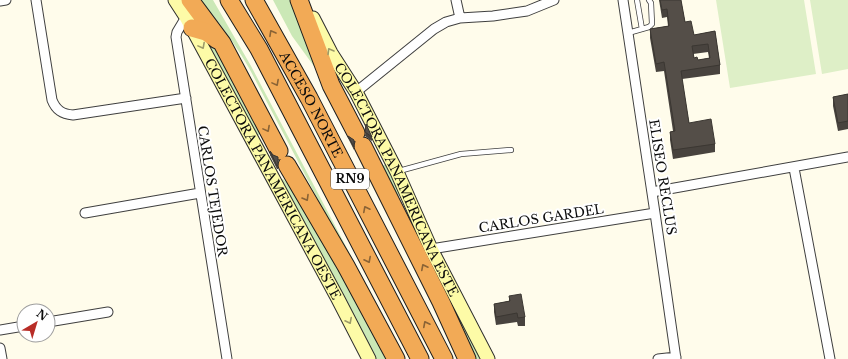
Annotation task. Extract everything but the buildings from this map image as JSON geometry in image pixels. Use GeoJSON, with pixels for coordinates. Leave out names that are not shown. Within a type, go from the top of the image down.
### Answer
{"type":"FeatureCollection","features":[{"type":"Feature","properties":{"kind":"highway"},"geometry":{"type":"LineString","coordinates":[[190,0],[222,43],[283,158],[346,266],[396,359]]}},
{"type":"Feature","properties":{"kind":"highway","name":"ACCESO NORTE"},"geometry":{"type":"LineString","coordinates":[[229,0],[262,56],[420,359]]}},
{"type":"Feature","properties":{"kind":"highway","name":"ACCESO NORTE"},"geometry":{"type":"LineString","coordinates":[[254,0],[309,98],[444,359]]}},
{"type":"Feature","properties":{"kind":"highway"},"geometry":{"type":"LineString","coordinates":[[299,0],[331,85],[441,302],[467,359]]}},
{"type":"Feature","properties":{"kind":"highway"},"geometry":{"type":"LineString","coordinates":[[186,24],[206,32],[222,43]]}},
{"type":"Feature","properties":{"kind":"street"},"geometry":{"type":"LineString","coordinates":[[0,1],[6,0]]}},
{"type":"Feature","properties":{"kind":"street"},"geometry":{"type":"LineString","coordinates":[[36,0],[52,100],[59,111],[73,115],[186,98]]}},
{"type":"Feature","properties":{"kind":"street","name":"COLECTORA PANAMERICANA OESTE"},"geometry":{"type":"LineString","coordinates":[[175,0],[186,24],[338,299],[369,359]]}},
{"type":"Feature","properties":{"kind":"street","name":"COLECTORA PANAMERICANA ESTE"},"geometry":{"type":"LineString","coordinates":[[304,0],[328,46],[356,92],[436,249],[488,359]]}},
{"type":"Feature","properties":{"kind":"street"},"geometry":{"type":"LineString","coordinates":[[456,0],[460,18]]}},
{"type":"Feature","properties":{"kind":"street"},"geometry":{"type":"LineString","coordinates":[[356,92],[434,29],[446,22],[460,18],[493,16],[527,11],[554,0]]}},
{"type":"Feature","properties":{"kind":"street","name":"ELISEO RECLUS"},"geometry":{"type":"LineString","coordinates":[[622,0],[676,358]]}},
{"type":"Feature","properties":{"kind":"street","name":"CARLOS TEJEDOR"},"geometry":{"type":"LineString","coordinates":[[186,24],[177,32],[176,37],[227,359]]}},
{"type":"Feature","properties":{"kind":"street"},"geometry":{"type":"LineString","coordinates":[[652,192],[848,158]]}},
{"type":"Feature","properties":{"kind":"street"},"geometry":{"type":"LineString","coordinates":[[794,168],[830,359]]}},
{"type":"Feature","properties":{"kind":"street"},"geometry":{"type":"LineString","coordinates":[[85,213],[200,193]]}},
{"type":"Feature","properties":{"kind":"street","name":"CARLOS GARDEL"},"geometry":{"type":"LineString","coordinates":[[436,249],[655,213]]}},
{"type":"Feature","properties":{"kind":"street"},"geometry":{"type":"LineString","coordinates":[[56,321],[108,312]]}},
{"type":"Feature","properties":{"kind":"street"},"geometry":{"type":"LineString","coordinates":[[0,330],[16,327]]}},
{"type":"Feature","properties":{"kind":"street"},"geometry":{"type":"LineString","coordinates":[[0,348],[2,359]]}},
{"type":"Feature","properties":{"kind":"street"},"geometry":{"type":"LineString","coordinates":[[658,359],[676,358]]}},
{"type":"Feature","properties":{"kind":"lane"},"geometry":{"type":"LineString","coordinates":[[637,0],[642,29]]}},
{"type":"Feature","properties":{"kind":"lane"},"geometry":{"type":"LineString","coordinates":[[628,33],[649,27],[652,24],[651,3],[649,0]]}},
{"type":"Feature","properties":{"kind":"lane"},"geometry":{"type":"LineString","coordinates":[[397,172],[461,154],[511,150]]}},
{"type":"Feature","properties":{"kind":"green space"},"geometry":{"type":"Polygon","coordinates":[[[200,0],[213,0],[251,66],[371,294],[368,295],[249,68],[214,16],[200,0]]]}},
{"type":"Feature","properties":{"kind":"green space"},"geometry":{"type":"Polygon","coordinates":[[[273,0],[294,0],[316,69],[292,36],[273,0]]]}},
{"type":"Feature","properties":{"kind":"green space"},"geometry":{"type":"Polygon","coordinates":[[[716,0],[804,0],[816,74],[730,88],[716,0]]]}},
{"type":"Feature","properties":{"kind":"green space"},"geometry":{"type":"Polygon","coordinates":[[[810,0],[848,0],[848,69],[822,74],[810,0]]]}},
{"type":"Feature","properties":{"kind":"green space"},"geometry":{"type":"Polygon","coordinates":[[[201,34],[211,38],[262,133],[255,137],[201,34]]]}},
{"type":"Feature","properties":{"kind":"green space"},"geometry":{"type":"Polygon","coordinates":[[[387,163],[396,184],[399,195],[397,198],[381,167],[387,163]]]}},
{"type":"Feature","properties":{"kind":"green space"},"geometry":{"type":"Polygon","coordinates":[[[283,179],[292,188],[393,359],[373,359],[278,181],[283,179]]]}},
{"type":"Feature","properties":{"kind":"green space"},"geometry":{"type":"Polygon","coordinates":[[[452,309],[454,309],[481,359],[471,359],[452,309]]]}}]}
